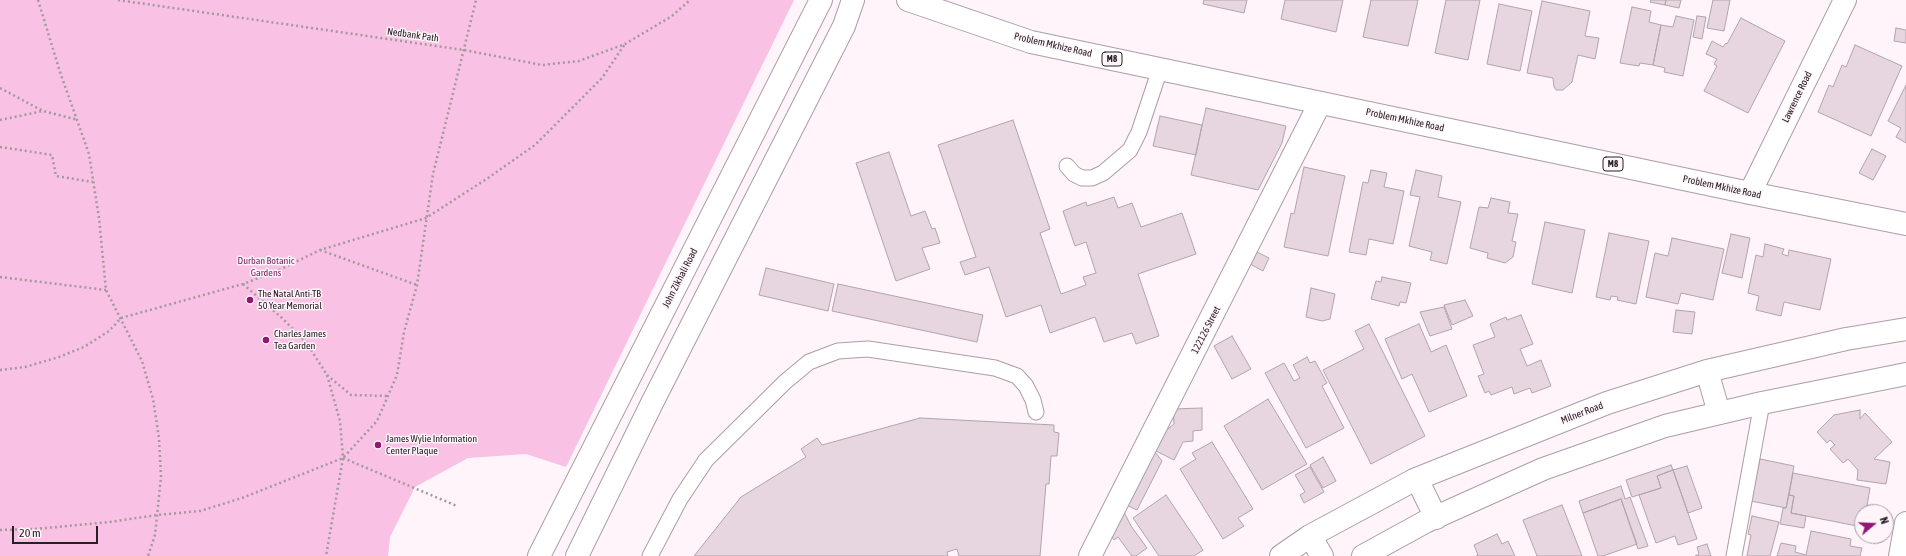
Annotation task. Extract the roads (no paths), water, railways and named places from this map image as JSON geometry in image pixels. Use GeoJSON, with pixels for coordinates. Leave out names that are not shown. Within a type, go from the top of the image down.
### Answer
{"type":"FeatureCollection","features":[{"type":"Feature","properties":{"kind":"main road","name":"John Zikhali Road"},"geometry":{"type":"LineString","coordinates":[[539,556],[821,0]]}},
{"type":"Feature","properties":{"kind":"main road"},"geometry":{"type":"LineString","coordinates":[[577,556],[652,403],[844,26],[853,0]]}},
{"type":"Feature","properties":{"kind":"main road","name":"Problem Mkhize Road"},"geometry":{"type":"LineString","coordinates":[[908,0],[1031,42],[1750,193],[1906,224]]}},
{"type":"Feature","properties":{"kind":"main road","name":"Lawrence Road"},"geometry":{"type":"LineString","coordinates":[[1750,193],[1845,0]]}},
{"type":"Feature","properties":{"kind":"main road","name":"122126 Street"},"geometry":{"type":"LineString","coordinates":[[1090,556],[1320,103]]}},
{"type":"Feature","properties":{"kind":"main road","name":"Milner Road"},"geometry":{"type":"LineString","coordinates":[[1281,556],[1310,536],[1417,479],[1607,403],[1707,371],[1846,339],[1906,329]]}},
{"type":"Feature","properties":{"kind":"main road"},"geometry":{"type":"LineString","coordinates":[[1707,371],[1720,413]]}},
{"type":"Feature","properties":{"kind":"main road"},"geometry":{"type":"LineString","coordinates":[[1363,556],[1436,518],[1543,469],[1665,426],[1762,403],[1906,374]]}},
{"type":"Feature","properties":{"kind":"main road"},"geometry":{"type":"LineString","coordinates":[[1417,479],[1436,518]]}},
{"type":"Feature","properties":{"kind":"main road"},"geometry":{"type":"LineString","coordinates":[[1900,556],[1906,523]]}},
{"type":"Feature","properties":{"kind":"main road"},"geometry":{"type":"LineString","coordinates":[[1310,536],[1322,556]]}},
{"type":"Feature","properties":{"kind":"lane"},"geometry":{"type":"LineString","coordinates":[[1067,166],[1074,174],[1082,178],[1092,178],[1103,173],[1130,150],[1139,132],[1160,69]]}},
{"type":"Feature","properties":{"kind":"lane"},"geometry":{"type":"LineString","coordinates":[[650,556],[680,498],[706,460],[785,382],[810,362],[838,351],[868,349],[995,368],[1017,376],[1034,400],[1036,412]]}},
{"type":"Feature","properties":{"kind":"lane"},"geometry":{"type":"LineString","coordinates":[[1734,556],[1762,403]]}},
{"type":"Feature","properties":{"kind":"place","name":"The Natal Anti-TB 50 Year Memorial"},"geometry":{"type":"Point","coordinates":[250,300]}},
{"type":"Feature","properties":{"kind":"place","name":"Charles James Tea Garden"},"geometry":{"type":"Point","coordinates":[266,340]}},
{"type":"Feature","properties":{"kind":"place","name":"James Wylie Information Center Plaque"},"geometry":{"type":"Point","coordinates":[378,445]}},
{"type":"Feature","properties":{"kind":"park label","name":"Durban Botanic Gardens"},"geometry":{"type":"Point","coordinates":[266,266]}}]}
